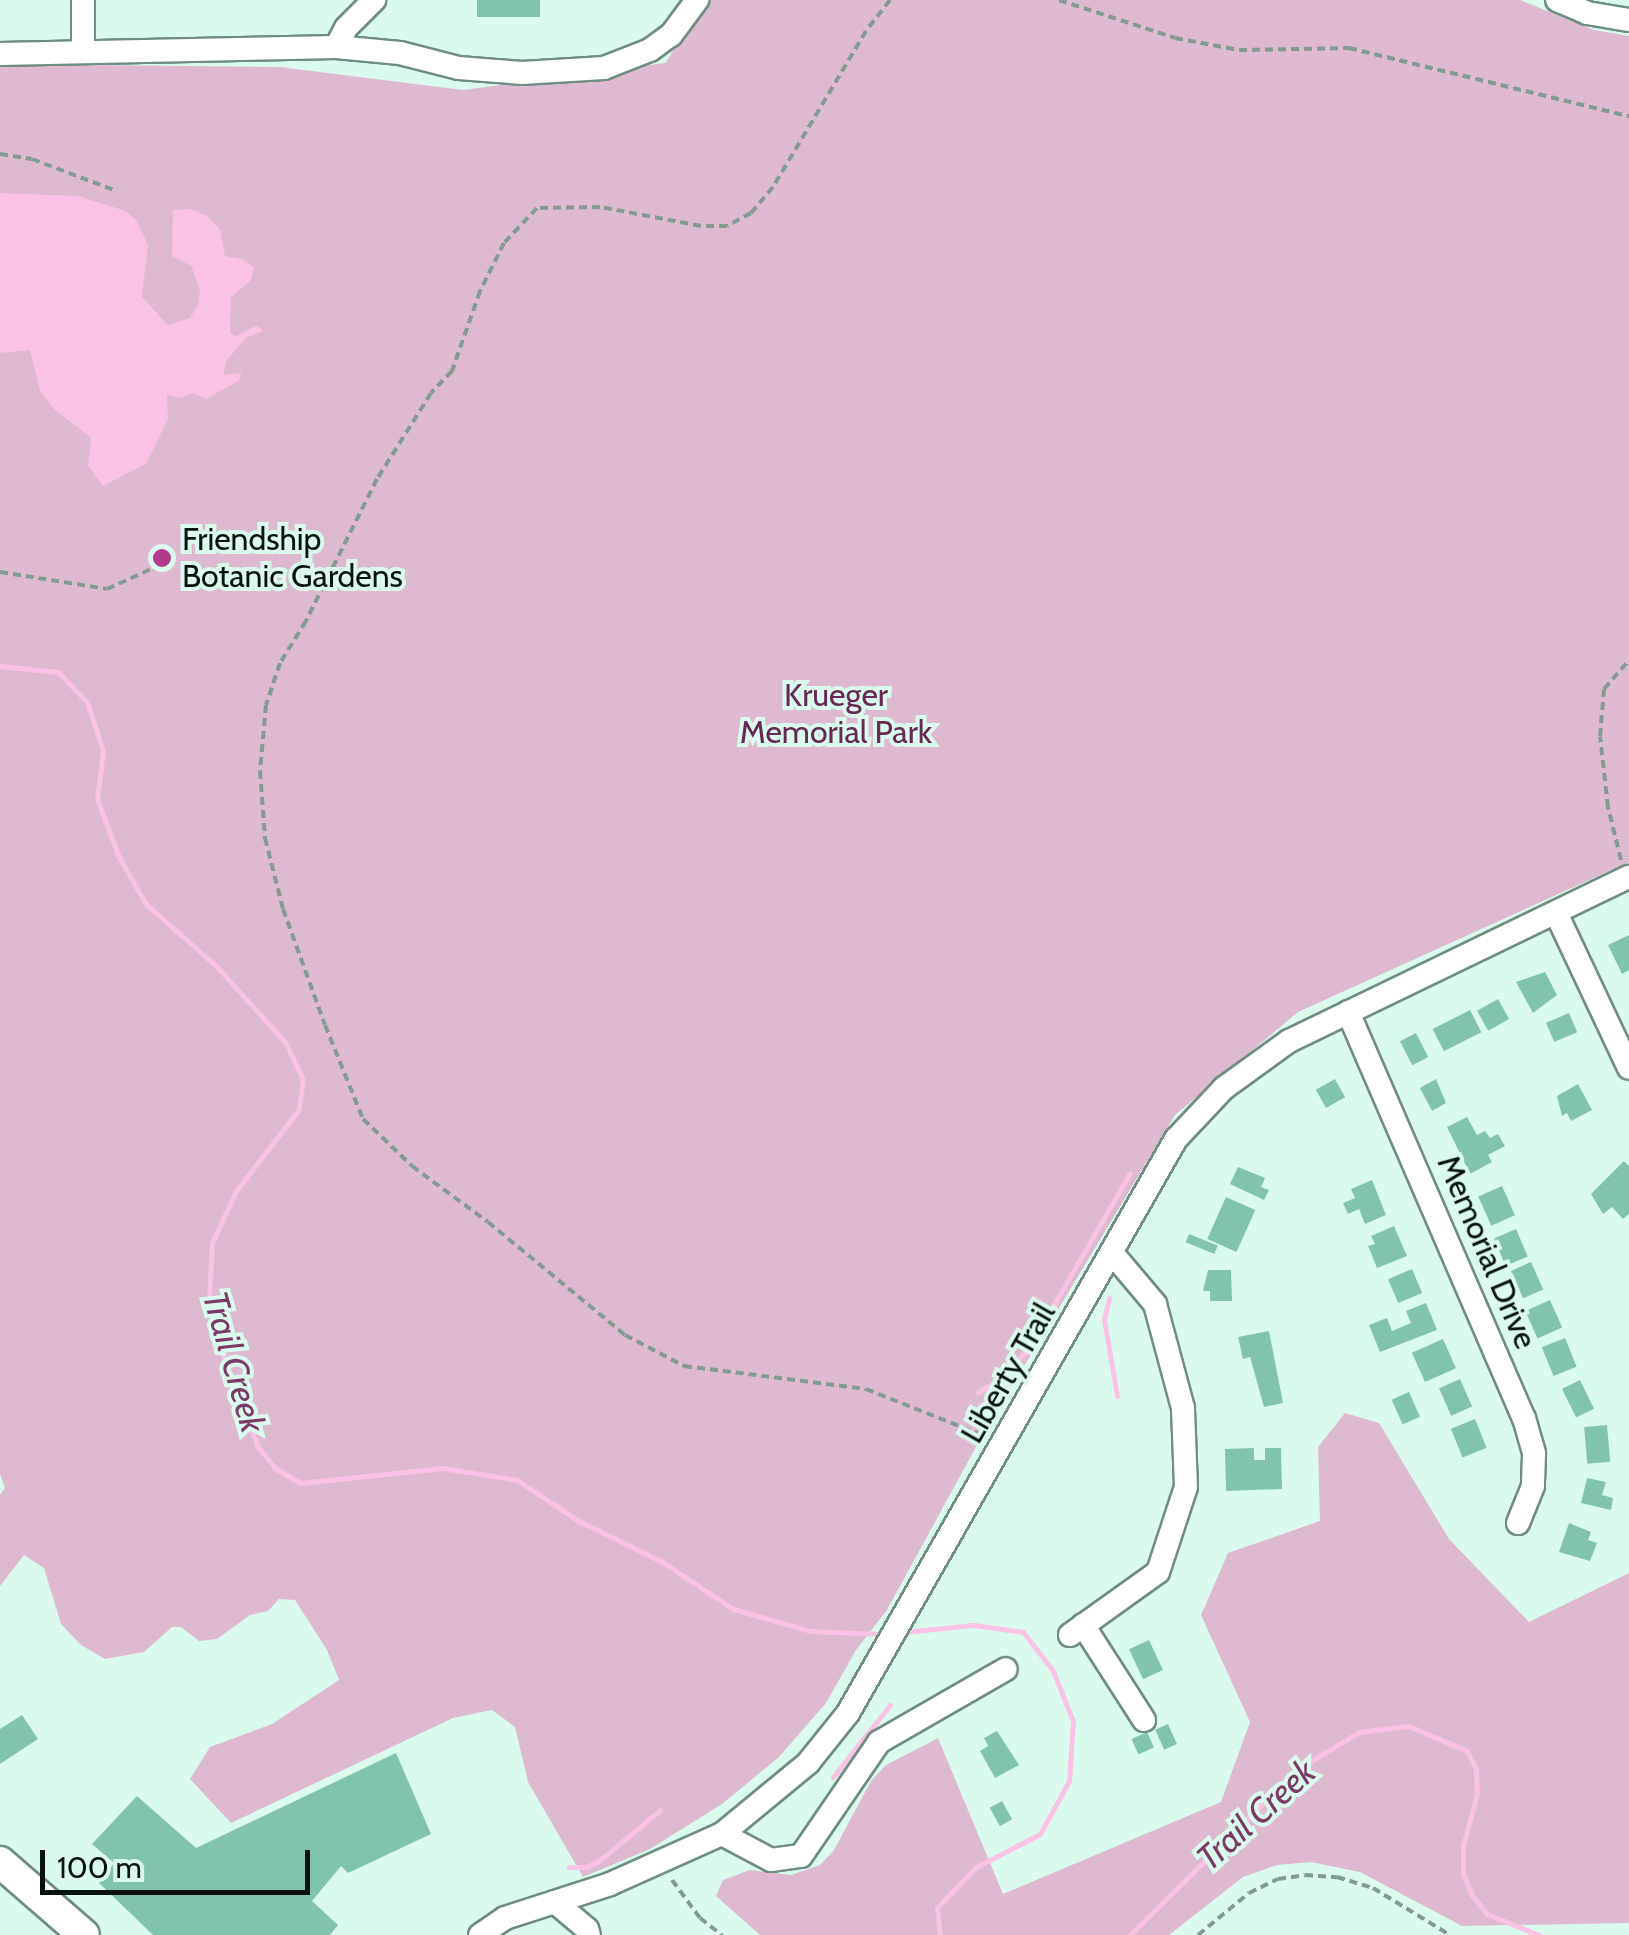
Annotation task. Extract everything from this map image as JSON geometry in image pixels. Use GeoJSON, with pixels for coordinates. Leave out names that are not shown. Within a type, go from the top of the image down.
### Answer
{"type":"FeatureCollection","features":[{"type":"Feature","properties":{"kind":"main road"},"geometry":{"type":"LineString","coordinates":[[0,1862],[84,1935]]}},
{"type":"Feature","properties":{"kind":"street"},"geometry":{"type":"LineString","coordinates":[[82,0],[83,52]]}},
{"type":"Feature","properties":{"kind":"street"},"geometry":{"type":"LineString","coordinates":[[336,47],[346,28],[374,0]]}},
{"type":"Feature","properties":{"kind":"street"},"geometry":{"type":"LineString","coordinates":[[0,54],[336,47],[490,70],[604,68],[650,50],[672,36],[698,0]]}},
{"type":"Feature","properties":{"kind":"street"},"geometry":{"type":"LineString","coordinates":[[1557,0],[1587,13],[1629,20]]}},
{"type":"Feature","properties":{"kind":"street","name":"Liberty Trail"},"geometry":{"type":"LineString","coordinates":[[480,1935],[505,1918],[662,1863],[722,1834],[808,1764],[848,1713],[1176,1139],[1224,1088],[1289,1041],[1628,878]]}},
{"type":"Feature","properties":{"kind":"street"},"geometry":{"type":"LineString","coordinates":[[1556,913],[1629,1068]]}},
{"type":"Feature","properties":{"kind":"street","name":"Memorial Drive"},"geometry":{"type":"LineString","coordinates":[[1348,1012],[1524,1418],[1534,1454],[1533,1486],[1518,1522]]}},
{"type":"Feature","properties":{"kind":"street"},"geometry":{"type":"LineString","coordinates":[[1112,1253],[1155,1304],[1183,1408],[1186,1488],[1158,1572],[1077,1630],[1144,1720]]}},
{"type":"Feature","properties":{"kind":"street"},"geometry":{"type":"LineString","coordinates":[[722,1834],[771,1860],[801,1856],[879,1742],[1006,1669]]}},
{"type":"Feature","properties":{"kind":"street"},"geometry":{"type":"LineString","coordinates":[[555,1902],[589,1935]]}},
{"type":"Feature","properties":{"kind":"path"},"geometry":{"type":"LineString","coordinates":[[890,0],[858,45],[772,187],[751,212],[727,226],[701,226],[600,208],[537,208],[504,243],[480,291],[452,371],[431,393],[377,478],[306,621],[280,663],[266,705],[261,788],[266,838],[283,910],[350,1088],[362,1118],[412,1166],[488,1222],[625,1335],[684,1366],[866,1389],[1005,1444]]}},
{"type":"Feature","properties":{"kind":"path"},"geometry":{"type":"LineString","coordinates":[[1059,0],[1175,38],[1239,50],[1349,48],[1629,116]]}},
{"type":"Feature","properties":{"kind":"path"},"geometry":{"type":"LineString","coordinates":[[0,154],[32,159],[114,190]]}},
{"type":"Feature","properties":{"kind":"path"},"geometry":{"type":"LineString","coordinates":[[0,572],[107,590],[173,560]]}},
{"type":"Feature","properties":{"kind":"path"},"geometry":{"type":"LineString","coordinates":[[1628,878],[1608,808],[1600,736],[1604,689],[1629,660]]}},
{"type":"Feature","properties":{"kind":"path"},"geometry":{"type":"LineString","coordinates":[[662,1863],[700,1918],[722,1935]]}},
{"type":"Feature","properties":{"kind":"path"},"geometry":{"type":"LineString","coordinates":[[1198,1935],[1250,1892],[1278,1879],[1306,1875],[1336,1877],[1373,1888],[1450,1935]]}},
{"type":"Feature","properties":{"kind":"green space","name":"Krueger Memorial Park"},"geometry":{"type":"Polygon","coordinates":[[[708,0],[1520,0],[1594,30],[1629,36],[1629,862],[1298,1012],[1175,1115],[982,1436],[887,1610],[856,1650],[826,1703],[779,1757],[722,1804],[650,1849],[583,1877],[528,1782],[515,1727],[492,1710],[453,1718],[231,1823],[190,1779],[210,1747],[272,1724],[339,1680],[327,1650],[295,1600],[279,1599],[268,1611],[250,1615],[217,1639],[199,1641],[181,1627],[172,1627],[144,1652],[105,1659],[81,1645],[61,1624],[44,1568],[24,1555],[0,1586],[0,1495],[5,1488],[0,1474],[0,64],[280,67],[463,90],[665,63],[708,0]]]}},
{"type":"Feature","properties":{"kind":"green space"},"geometry":{"type":"Polygon","coordinates":[[[1345,1413],[1379,1423],[1449,1539],[1529,1622],[1629,1573],[1629,1923],[1462,1926],[1360,1872],[1311,1862],[1277,1865],[1243,1877],[1169,1935],[760,1935],[716,1896],[723,1880],[750,1870],[791,1875],[820,1865],[834,1850],[871,1781],[886,1765],[938,1738],[1003,1894],[1221,1802],[1250,1722],[1201,1615],[1228,1553],[1320,1521],[1318,1447],[1345,1413]]]}},
{"type":"Feature","properties":{"kind":"shaded area"},"geometry":{"type":"Polygon","coordinates":[[[0,193],[78,196],[126,211],[137,221],[148,245],[142,297],[168,325],[190,318],[198,305],[200,290],[191,266],[172,256],[173,210],[190,209],[205,215],[220,229],[225,256],[242,259],[254,268],[251,280],[231,297],[230,333],[237,336],[257,325],[263,331],[247,337],[227,360],[223,375],[241,373],[240,380],[206,399],[193,393],[181,398],[167,395],[168,418],[147,463],[103,486],[88,466],[91,438],[54,409],[40,391],[30,350],[0,353],[0,193]]]}},
{"type":"Feature","properties":{"kind":"building"},"geometry":{"type":"Polygon","coordinates":[[[477,0],[540,0],[540,17],[477,17],[477,0]]]}},
{"type":"Feature","properties":{"kind":"building"},"geometry":{"type":"Polygon","coordinates":[[[1629,935],[1629,970],[1622,974],[1608,945],[1629,935]]]}},
{"type":"Feature","properties":{"kind":"building"},"geometry":{"type":"Polygon","coordinates":[[[1545,972],[1557,995],[1533,1013],[1516,982],[1545,972]]]}},
{"type":"Feature","properties":{"kind":"building"},"geometry":{"type":"Polygon","coordinates":[[[1498,999],[1509,1019],[1488,1031],[1477,1011],[1498,999]]]}},
{"type":"Feature","properties":{"kind":"building"},"geometry":{"type":"Polygon","coordinates":[[[1470,1010],[1481,1032],[1444,1051],[1433,1029],[1470,1010]]]}},
{"type":"Feature","properties":{"kind":"building"},"geometry":{"type":"Polygon","coordinates":[[[1569,1013],[1577,1032],[1554,1042],[1546,1023],[1569,1013]]]}},
{"type":"Feature","properties":{"kind":"building"},"geometry":{"type":"Polygon","coordinates":[[[1416,1033],[1428,1057],[1412,1065],[1400,1041],[1416,1033]]]}},
{"type":"Feature","properties":{"kind":"building"},"geometry":{"type":"Polygon","coordinates":[[[1335,1079],[1345,1097],[1326,1108],[1316,1090],[1335,1079]]]}},
{"type":"Feature","properties":{"kind":"building"},"geometry":{"type":"Polygon","coordinates":[[[1436,1079],[1446,1103],[1432,1111],[1420,1088],[1436,1079]]]}},
{"type":"Feature","properties":{"kind":"building"},"geometry":{"type":"Polygon","coordinates":[[[1578,1084],[1592,1110],[1571,1121],[1567,1113],[1562,1116],[1557,1096],[1578,1084]]]}},
{"type":"Feature","properties":{"kind":"building"},"geometry":{"type":"Polygon","coordinates":[[[1467,1117],[1477,1135],[1485,1131],[1490,1138],[1498,1134],[1505,1146],[1488,1155],[1492,1162],[1470,1174],[1447,1127],[1467,1117]]]}},
{"type":"Feature","properties":{"kind":"building"},"geometry":{"type":"Polygon","coordinates":[[[1624,1161],[1629,1166],[1629,1214],[1623,1219],[1612,1207],[1603,1214],[1591,1194],[1624,1161]]]}},
{"type":"Feature","properties":{"kind":"building"},"geometry":{"type":"Polygon","coordinates":[[[1238,1167],[1265,1178],[1261,1187],[1269,1190],[1264,1200],[1230,1184],[1238,1167]]]}},
{"type":"Feature","properties":{"kind":"building"},"geometry":{"type":"Polygon","coordinates":[[[1372,1180],[1386,1215],[1365,1224],[1359,1209],[1348,1214],[1343,1203],[1355,1198],[1351,1189],[1372,1180]]]}},
{"type":"Feature","properties":{"kind":"building"},"geometry":{"type":"Polygon","coordinates":[[[1502,1186],[1515,1215],[1491,1226],[1478,1197],[1502,1186]]]}},
{"type":"Feature","properties":{"kind":"building"},"geometry":{"type":"Polygon","coordinates":[[[1226,1197],[1255,1210],[1237,1252],[1207,1239],[1226,1197]]]}},
{"type":"Feature","properties":{"kind":"building"},"geometry":{"type":"Polygon","coordinates":[[[1394,1226],[1407,1256],[1377,1268],[1368,1246],[1375,1244],[1371,1236],[1394,1226]]]}},
{"type":"Feature","properties":{"kind":"building"},"geometry":{"type":"Polygon","coordinates":[[[1516,1229],[1528,1257],[1506,1266],[1494,1238],[1516,1229]]]}},
{"type":"Feature","properties":{"kind":"building"},"geometry":{"type":"Polygon","coordinates":[[[1189,1234],[1218,1246],[1214,1254],[1186,1242],[1189,1234]]]}},
{"type":"Feature","properties":{"kind":"building"},"geometry":{"type":"Polygon","coordinates":[[[1531,1262],[1543,1289],[1523,1298],[1511,1271],[1531,1262]]]}},
{"type":"Feature","properties":{"kind":"building"},"geometry":{"type":"Polygon","coordinates":[[[1412,1269],[1422,1293],[1398,1303],[1388,1279],[1412,1269]]]}},
{"type":"Feature","properties":{"kind":"building"},"geometry":{"type":"Polygon","coordinates":[[[1208,1270],[1231,1270],[1232,1301],[1210,1301],[1210,1291],[1203,1291],[1208,1270]]]}},
{"type":"Feature","properties":{"kind":"building"},"geometry":{"type":"Polygon","coordinates":[[[1550,1300],[1562,1327],[1538,1338],[1525,1311],[1550,1300]]]}},
{"type":"Feature","properties":{"kind":"building"},"geometry":{"type":"Polygon","coordinates":[[[1426,1303],[1437,1330],[1380,1352],[1369,1325],[1387,1318],[1392,1331],[1411,1323],[1406,1311],[1426,1303]]]}},
{"type":"Feature","properties":{"kind":"building"},"geometry":{"type":"Polygon","coordinates":[[[1269,1331],[1283,1403],[1264,1407],[1250,1357],[1243,1359],[1238,1337],[1269,1331]]]}},
{"type":"Feature","properties":{"kind":"building"},"geometry":{"type":"Polygon","coordinates":[[[1565,1338],[1577,1367],[1553,1376],[1542,1347],[1565,1338]]]}},
{"type":"Feature","properties":{"kind":"building"},"geometry":{"type":"Polygon","coordinates":[[[1443,1339],[1456,1368],[1425,1382],[1412,1353],[1443,1339]]]}},
{"type":"Feature","properties":{"kind":"building"},"geometry":{"type":"Polygon","coordinates":[[[1460,1379],[1472,1406],[1451,1416],[1439,1388],[1460,1379]]]}},
{"type":"Feature","properties":{"kind":"building"},"geometry":{"type":"Polygon","coordinates":[[[1580,1380],[1594,1409],[1576,1418],[1562,1389],[1580,1380]]]}},
{"type":"Feature","properties":{"kind":"building"},"geometry":{"type":"Polygon","coordinates":[[[1409,1392],[1420,1417],[1403,1424],[1392,1400],[1409,1392]]]}},
{"type":"Feature","properties":{"kind":"building"},"geometry":{"type":"Polygon","coordinates":[[[1475,1419],[1487,1448],[1463,1457],[1451,1429],[1475,1419]]]}},
{"type":"Feature","properties":{"kind":"building"},"geometry":{"type":"Polygon","coordinates":[[[1607,1425],[1610,1462],[1587,1464],[1584,1427],[1607,1425]]]}},
{"type":"Feature","properties":{"kind":"building"},"geometry":{"type":"Polygon","coordinates":[[[1254,1448],[1254,1460],[1265,1460],[1265,1448],[1281,1448],[1282,1489],[1226,1491],[1225,1449],[1254,1448]]]}},
{"type":"Feature","properties":{"kind":"building"},"geometry":{"type":"Polygon","coordinates":[[[1587,1478],[1606,1482],[1602,1495],[1613,1498],[1611,1510],[1581,1503],[1587,1478]]]}},
{"type":"Feature","properties":{"kind":"building"},"geometry":{"type":"Polygon","coordinates":[[[1569,1523],[1591,1532],[1588,1540],[1597,1543],[1590,1561],[1559,1552],[1569,1523]]]}},
{"type":"Feature","properties":{"kind":"building"},"geometry":{"type":"Polygon","coordinates":[[[1149,1640],[1163,1670],[1143,1679],[1129,1649],[1149,1640]]]}},
{"type":"Feature","properties":{"kind":"building"},"geometry":{"type":"Polygon","coordinates":[[[22,1715],[38,1739],[0,1764],[0,1729],[22,1715]]]}},
{"type":"Feature","properties":{"kind":"building"},"geometry":{"type":"Polygon","coordinates":[[[1168,1724],[1177,1744],[1164,1750],[1155,1730],[1168,1724]]]}},
{"type":"Feature","properties":{"kind":"building"},"geometry":{"type":"Polygon","coordinates":[[[997,1731],[1019,1765],[995,1778],[980,1751],[988,1746],[984,1738],[997,1731]]]}},
{"type":"Feature","properties":{"kind":"building"},"geometry":{"type":"Polygon","coordinates":[[[1147,1732],[1154,1748],[1138,1754],[1131,1739],[1147,1732]]]}},
{"type":"Feature","properties":{"kind":"building"},"geometry":{"type":"Polygon","coordinates":[[[396,1753],[431,1834],[348,1873],[341,1866],[312,1901],[338,1925],[330,1935],[153,1935],[99,1883],[114,1863],[92,1844],[137,1796],[196,1848],[396,1753]]]}},
{"type":"Feature","properties":{"kind":"building"},"geometry":{"type":"Polygon","coordinates":[[[1002,1801],[1012,1819],[1000,1826],[990,1808],[1002,1801]]]}},
{"type":"Feature","properties":{"kind":"waterway","name":"Trail Creek"},"geometry":{"type":"LineString","coordinates":[[0,666],[58,672],[87,702],[103,751],[97,799],[118,855],[146,904],[218,968],[285,1042],[303,1079],[299,1109],[236,1191],[212,1243],[209,1296],[223,1355],[258,1447],[275,1468],[300,1483],[443,1468],[517,1480],[579,1521],[661,1561],[733,1609],[810,1631],[883,1634]]}},
{"type":"Feature","properties":{"kind":"waterway"},"geometry":{"type":"LineString","coordinates":[[978,1392],[999,1380],[1028,1349],[1130,1173]]}},
{"type":"Feature","properties":{"kind":"waterway"},"geometry":{"type":"LineString","coordinates":[[1109,1298],[1104,1319],[1117,1396]]}},
{"type":"Feature","properties":{"kind":"waterway","name":"Trail Creek"},"geometry":{"type":"LineString","coordinates":[[904,1632],[974,1625],[1023,1632],[1053,1671],[1073,1721],[1069,1781],[1040,1834],[976,1867],[937,1908],[940,1935]]}},
{"type":"Feature","properties":{"kind":"waterway"},"geometry":{"type":"LineString","coordinates":[[833,1777],[890,1705]]}},
{"type":"Feature","properties":{"kind":"waterway","name":"Trail Creek"},"geometry":{"type":"LineString","coordinates":[[1130,1935],[1296,1770],[1359,1732],[1409,1726],[1467,1751],[1476,1769],[1477,1793],[1463,1846],[1463,1873],[1472,1895],[1487,1914],[1539,1935]]}},
{"type":"Feature","properties":{"kind":"waterway"},"geometry":{"type":"LineString","coordinates":[[569,1867],[587,1867],[600,1860],[660,1810]]}},
{"type":"Feature","properties":{"kind":"place","name":"Friendship Botanic Gardens"},"geometry":{"type":"Point","coordinates":[162,558]}}]}
